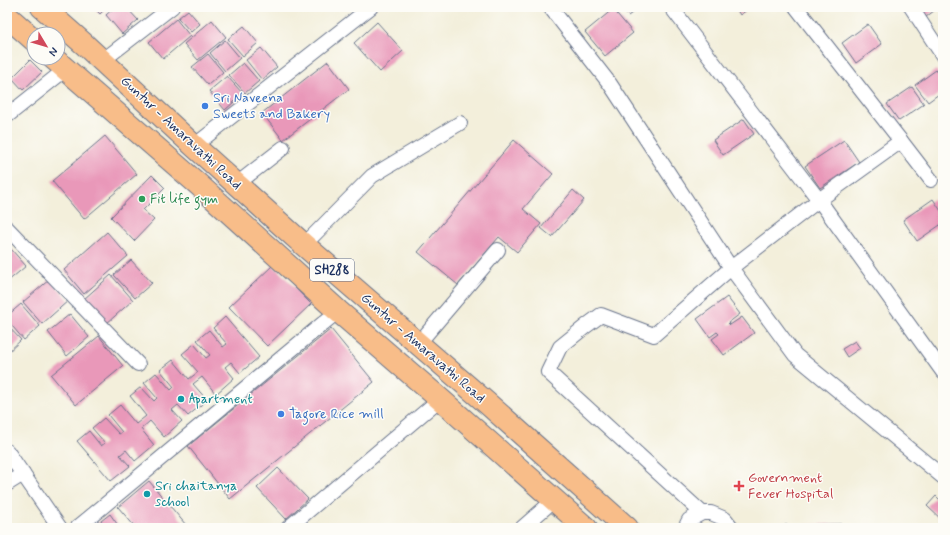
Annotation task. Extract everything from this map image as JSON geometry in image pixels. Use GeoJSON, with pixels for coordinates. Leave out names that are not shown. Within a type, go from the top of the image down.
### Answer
{"type":"FeatureCollection","features":[{"type":"Feature","properties":{"kind":"main road","name":"Guntur - Amaravathi Road"},"geometry":{"type":"LineString","coordinates":[[42,7],[304,245],[627,528]]}},
{"type":"Feature","properties":{"kind":"main road"},"geometry":{"type":"LineString","coordinates":[[7,16],[26,33]]}},
{"type":"Feature","properties":{"kind":"main road","name":"Guntur - Amaravathi Road"},"geometry":{"type":"LineString","coordinates":[[62,66],[199,185],[338,311],[586,528]]}},
{"type":"Feature","properties":{"kind":"street"},"geometry":{"type":"LineString","coordinates":[[102,61],[172,7]]}},
{"type":"Feature","properties":{"kind":"street"},"geometry":{"type":"LineString","coordinates":[[194,146],[371,7]]}},
{"type":"Feature","properties":{"kind":"street"},"geometry":{"type":"LineString","coordinates":[[550,7],[610,84],[731,268],[795,354],[943,477]]}},
{"type":"Feature","properties":{"kind":"street"},"geometry":{"type":"LineString","coordinates":[[671,7],[819,200],[943,372]]}},
{"type":"Feature","properties":{"kind":"street"},"geometry":{"type":"LineString","coordinates":[[796,7],[931,180]]}},
{"type":"Feature","properties":{"kind":"street"},"geometry":{"type":"LineString","coordinates":[[911,7],[943,56]]}},
{"type":"Feature","properties":{"kind":"street"},"geometry":{"type":"LineString","coordinates":[[7,116],[58,66]]}},
{"type":"Feature","properties":{"kind":"street"},"geometry":{"type":"LineString","coordinates":[[304,245],[372,176],[460,123]]}},
{"type":"Feature","properties":{"kind":"street"},"geometry":{"type":"LineString","coordinates":[[732,528],[725,519],[711,513],[702,512],[548,372],[560,347],[601,315],[654,335],[731,268],[819,200],[901,141]]}},
{"type":"Feature","properties":{"kind":"street"},"geometry":{"type":"LineString","coordinates":[[237,184],[283,148]]}},
{"type":"Feature","properties":{"kind":"street"},"geometry":{"type":"LineString","coordinates":[[7,228],[138,364]]}},
{"type":"Feature","properties":{"kind":"street"},"geometry":{"type":"LineString","coordinates":[[418,344],[498,250]]}},
{"type":"Feature","properties":{"kind":"street"},"geometry":{"type":"LineString","coordinates":[[77,528],[338,311]]}},
{"type":"Feature","properties":{"kind":"street"},"geometry":{"type":"LineString","coordinates":[[288,528],[440,399]]}},
{"type":"Feature","properties":{"kind":"street"},"geometry":{"type":"LineString","coordinates":[[7,451],[60,528]]}},
{"type":"Feature","properties":{"kind":"street"},"geometry":{"type":"LineString","coordinates":[[7,484],[23,474]]}},
{"type":"Feature","properties":{"kind":"street"},"geometry":{"type":"LineString","coordinates":[[522,528],[554,500]]}},
{"type":"Feature","properties":{"kind":"street"},"geometry":{"type":"LineString","coordinates":[[685,528],[689,520],[702,512]]}},
{"type":"Feature","properties":{"kind":"building"},"geometry":{"type":"Polygon","coordinates":[[[93,7],[107,7],[100,14],[93,7]]]}},
{"type":"Feature","properties":{"kind":"building"},"geometry":{"type":"Polygon","coordinates":[[[115,7],[126,7],[138,20],[122,34],[106,15],[115,7]]]}},
{"type":"Feature","properties":{"kind":"building"},"geometry":{"type":"Polygon","coordinates":[[[621,7],[640,7],[628,16],[621,7]]]}},
{"type":"Feature","properties":{"kind":"building"},"geometry":{"type":"Polygon","coordinates":[[[735,7],[751,7],[740,15],[735,7]]]}},
{"type":"Feature","properties":{"kind":"building"},"geometry":{"type":"Polygon","coordinates":[[[919,7],[939,7],[926,17],[919,7]]]}},
{"type":"Feature","properties":{"kind":"building"},"geometry":{"type":"Polygon","coordinates":[[[613,9],[633,33],[605,56],[585,32],[613,9]]]}},
{"type":"Feature","properties":{"kind":"building"},"geometry":{"type":"Polygon","coordinates":[[[188,10],[200,24],[191,32],[178,18],[188,10]]]}},
{"type":"Feature","properties":{"kind":"building"},"geometry":{"type":"Polygon","coordinates":[[[176,19],[190,36],[163,59],[149,42],[176,19]]]}},
{"type":"Feature","properties":{"kind":"building"},"geometry":{"type":"Polygon","coordinates":[[[212,20],[226,37],[198,60],[184,44],[212,20]]]}},
{"type":"Feature","properties":{"kind":"building"},"geometry":{"type":"Polygon","coordinates":[[[377,22],[403,51],[380,72],[354,43],[377,22]]]}},
{"type":"Feature","properties":{"kind":"building"},"geometry":{"type":"Polygon","coordinates":[[[868,24],[882,44],[856,63],[842,43],[868,24]]]}},
{"type":"Feature","properties":{"kind":"building"},"geometry":{"type":"Polygon","coordinates":[[[244,26],[258,43],[243,56],[228,39],[244,26]]]}},
{"type":"Feature","properties":{"kind":"building"},"geometry":{"type":"Polygon","coordinates":[[[225,40],[240,58],[225,71],[210,53],[225,40]]]}},
{"type":"Feature","properties":{"kind":"building"},"geometry":{"type":"Polygon","coordinates":[[[261,48],[277,67],[262,80],[246,60],[261,48]]]}},
{"type":"Feature","properties":{"kind":"building"},"geometry":{"type":"Polygon","coordinates":[[[208,54],[223,72],[208,85],[192,67],[208,54]]]}},
{"type":"Feature","properties":{"kind":"building"},"geometry":{"type":"Polygon","coordinates":[[[328,61],[349,89],[283,140],[262,113],[328,61]]]}},
{"type":"Feature","properties":{"kind":"building"},"geometry":{"type":"Polygon","coordinates":[[[243,63],[259,81],[245,93],[229,75],[243,63]]]}},
{"type":"Feature","properties":{"kind":"building"},"geometry":{"type":"Polygon","coordinates":[[[26,64],[26,66],[36,66],[42,72],[23,90],[12,78],[26,64]]]}},
{"type":"Feature","properties":{"kind":"building"},"geometry":{"type":"Polygon","coordinates":[[[936,70],[943,79],[943,91],[928,102],[915,85],[936,70]]]}},
{"type":"Feature","properties":{"kind":"building"},"geometry":{"type":"Polygon","coordinates":[[[227,76],[243,94],[225,110],[209,91],[227,76]]]}},
{"type":"Feature","properties":{"kind":"building"},"geometry":{"type":"Polygon","coordinates":[[[912,87],[924,104],[899,121],[887,104],[912,87]]]}},
{"type":"Feature","properties":{"kind":"building"},"geometry":{"type":"Polygon","coordinates":[[[744,119],[754,134],[723,155],[713,140],[744,119]]]}},
{"type":"Feature","properties":{"kind":"building"},"geometry":{"type":"Polygon","coordinates":[[[105,136],[137,174],[84,219],[52,181],[105,136]]]}},
{"type":"Feature","properties":{"kind":"building"},"geometry":{"type":"Polygon","coordinates":[[[514,140],[553,174],[523,209],[541,224],[517,252],[499,237],[458,285],[418,252],[514,140]]]}},
{"type":"Feature","properties":{"kind":"building"},"geometry":{"type":"Polygon","coordinates":[[[844,140],[859,162],[820,188],[805,166],[844,140]]]}},
{"type":"Feature","properties":{"kind":"building","name":"Fit life gym"},"geometry":{"type":"Polygon","coordinates":[[[152,175],[165,188],[143,210],[154,220],[134,241],[111,217],[152,175]]]}},
{"type":"Feature","properties":{"kind":"building"},"geometry":{"type":"Polygon","coordinates":[[[573,190],[584,200],[552,237],[541,228],[573,190]]]}},
{"type":"Feature","properties":{"kind":"building"},"geometry":{"type":"Polygon","coordinates":[[[933,199],[943,214],[943,223],[917,241],[903,220],[933,199]]]}},
{"type":"Feature","properties":{"kind":"building"},"geometry":{"type":"Polygon","coordinates":[[[107,232],[128,256],[84,294],[64,270],[107,232]]]}},
{"type":"Feature","properties":{"kind":"building"},"geometry":{"type":"Polygon","coordinates":[[[11,249],[26,266],[7,282],[7,253],[11,249]]]}},
{"type":"Feature","properties":{"kind":"building"},"geometry":{"type":"Polygon","coordinates":[[[131,260],[152,283],[135,298],[114,275],[131,260]]]}},
{"type":"Feature","properties":{"kind":"building"},"geometry":{"type":"Polygon","coordinates":[[[273,265],[311,304],[267,346],[229,307],[273,265]]]}},
{"type":"Feature","properties":{"kind":"building"},"geometry":{"type":"Polygon","coordinates":[[[111,275],[133,300],[106,324],[84,299],[111,275]]]}},
{"type":"Feature","properties":{"kind":"building"},"geometry":{"type":"Polygon","coordinates":[[[50,279],[69,300],[42,324],[23,302],[50,279]]]}},
{"type":"Feature","properties":{"kind":"building"},"geometry":{"type":"Polygon","coordinates":[[[727,297],[740,314],[728,323],[730,325],[742,317],[754,333],[724,355],[712,339],[719,334],[717,332],[710,337],[697,319],[727,297]]]}},
{"type":"Feature","properties":{"kind":"building"},"geometry":{"type":"Polygon","coordinates":[[[21,304],[40,326],[24,340],[7,320],[7,316],[21,304]]]}},
{"type":"Feature","properties":{"kind":"building"},"geometry":{"type":"Polygon","coordinates":[[[70,314],[89,337],[67,356],[48,332],[70,314]]]}},
{"type":"Feature","properties":{"kind":"building","name":"Apartment"},"geometry":{"type":"Polygon","coordinates":[[[225,317],[259,357],[240,373],[231,362],[225,367],[234,378],[216,394],[202,377],[193,384],[207,400],[188,416],[178,405],[172,410],[182,421],[164,437],[150,421],[141,429],[154,445],[135,461],[126,450],[120,455],[130,466],[111,481],[77,441],[89,431],[101,446],[105,443],[92,428],[104,418],[119,434],[122,432],[108,415],[120,405],[136,424],[146,416],[130,396],[141,387],[154,401],[157,398],[144,383],[156,373],[171,390],[174,387],[160,370],[173,360],[189,379],[198,372],[182,354],[194,344],[206,358],[210,355],[197,340],[209,330],[223,347],[227,344],[213,328],[225,317]]]}},
{"type":"Feature","properties":{"kind":"building"},"geometry":{"type":"Polygon","coordinates":[[[7,325],[21,340],[7,353],[7,325]]]}},
{"type":"Feature","properties":{"kind":"building","name":"Tagore Rice mill"},"geometry":{"type":"Polygon","coordinates":[[[331,329],[374,382],[230,499],[188,446],[331,329]]]}},
{"type":"Feature","properties":{"kind":"building"},"geometry":{"type":"Polygon","coordinates":[[[99,336],[123,366],[76,405],[51,375],[99,336]]]}},
{"type":"Feature","properties":{"kind":"building"},"geometry":{"type":"Polygon","coordinates":[[[855,341],[860,348],[847,357],[842,349],[855,341]]]}},
{"type":"Feature","properties":{"kind":"building"},"geometry":{"type":"Polygon","coordinates":[[[278,468],[308,499],[286,519],[257,488],[278,468]]]}},
{"type":"Feature","properties":{"kind":"building","name":"Sri chaitanya school"},"geometry":{"type":"Polygon","coordinates":[[[149,481],[186,525],[183,528],[136,528],[118,507],[149,481]]]}},
{"type":"Feature","properties":{"kind":"building"},"geometry":{"type":"Polygon","coordinates":[[[936,496],[943,503],[943,521],[927,506],[936,496]]]}},
{"type":"Feature","properties":{"kind":"building"},"geometry":{"type":"Polygon","coordinates":[[[110,514],[120,528],[92,528],[110,514]]]}},
{"type":"Feature","properties":{"kind":"building"},"geometry":{"type":"Polygon","coordinates":[[[841,524],[841,528],[785,528],[785,525],[841,524]]]}},
{"type":"Feature","properties":{"kind":"place","name":"Sri Naveena Sweets and Bakery"},"geometry":{"type":"Point","coordinates":[205,106]}},
{"type":"Feature","properties":{"kind":"place","name":"Fit life gym"},"geometry":{"type":"Point","coordinates":[142,199]}},
{"type":"Feature","properties":{"kind":"place","name":"Apartment"},"geometry":{"type":"Point","coordinates":[181,399]}},
{"type":"Feature","properties":{"kind":"place","name":"Tagore Rice mill"},"geometry":{"type":"Point","coordinates":[281,414]}},
{"type":"Feature","properties":{"kind":"place","name":"Government Fever Hospital"},"geometry":{"type":"Point","coordinates":[739,486]}},
{"type":"Feature","properties":{"kind":"place","name":"Sri chaitanya school"},"geometry":{"type":"Point","coordinates":[147,494]}}]}
